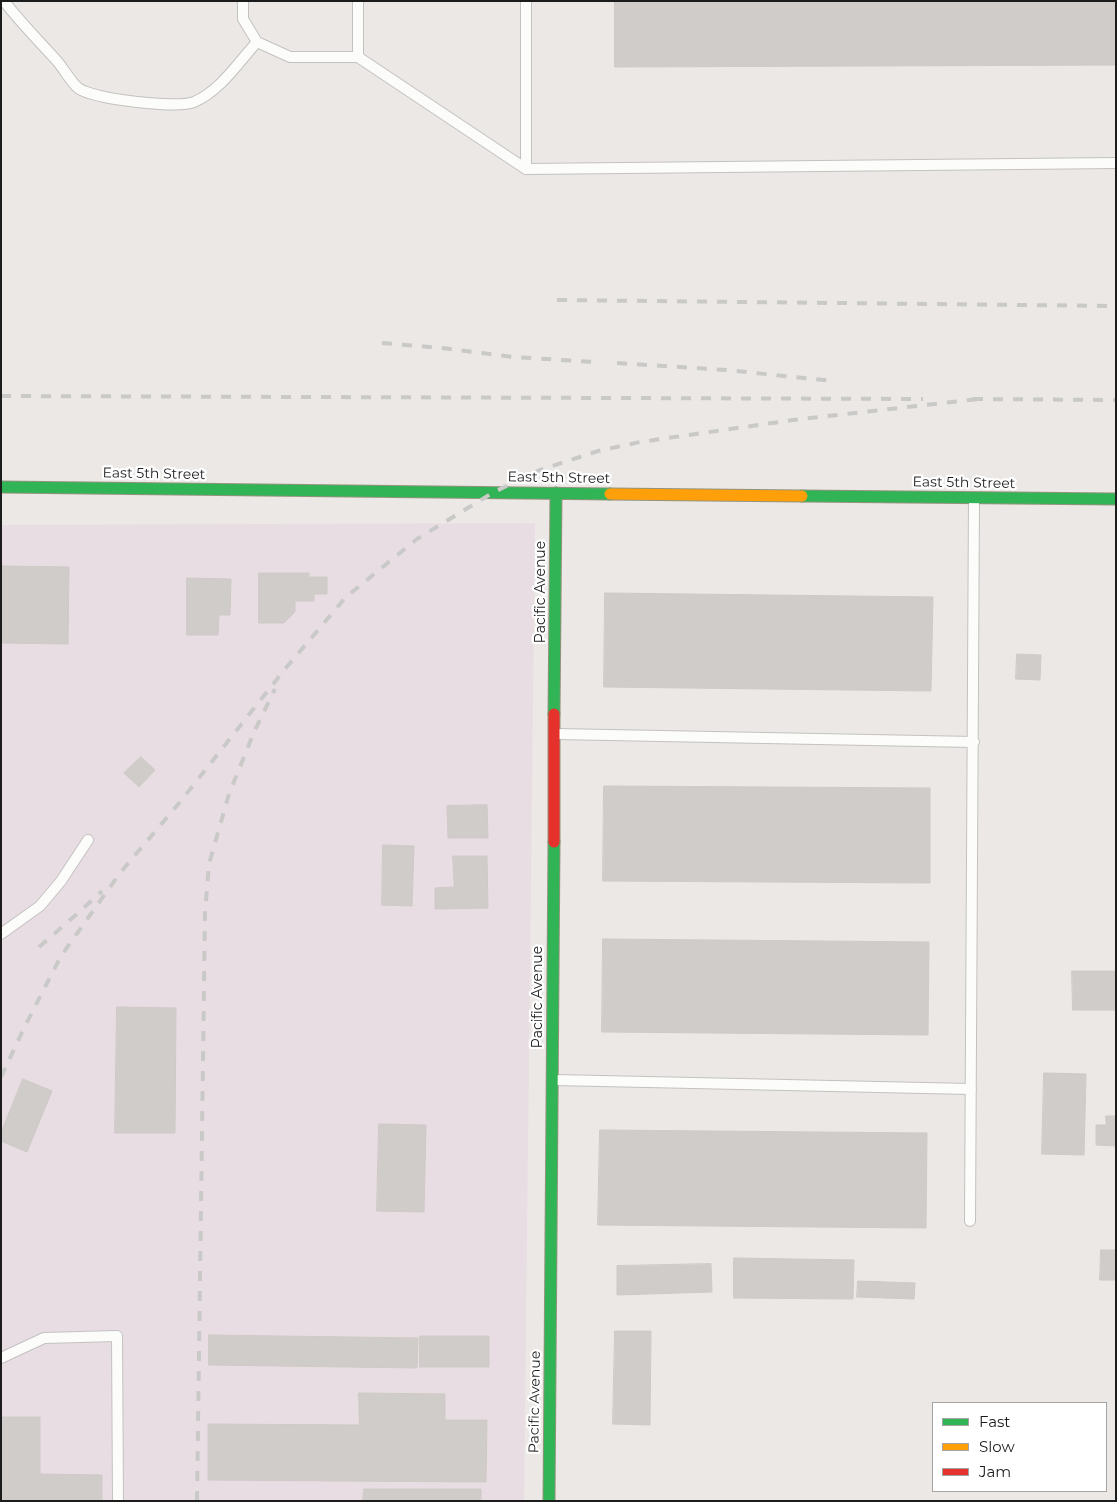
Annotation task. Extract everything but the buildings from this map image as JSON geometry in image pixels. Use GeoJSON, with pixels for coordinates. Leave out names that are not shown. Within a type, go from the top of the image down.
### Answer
{"type":"FeatureCollection","features":[{"type":"Feature","properties":{"kind":"main road","name":"East 5th Street"},"geometry":{"type":"LineString","coordinates":[[1,487],[1116,499]]}},
{"type":"Feature","properties":{"kind":"main road","name":"Pacific Avenue"},"geometry":{"type":"LineString","coordinates":[[549,1501],[556,493]]}},
{"type":"Feature","properties":{"kind":"lane"},"geometry":{"type":"LineString","coordinates":[[4,1],[79,88],[98,96],[157,104],[193,103],[216,88],[257,42]]}},
{"type":"Feature","properties":{"kind":"lane"},"geometry":{"type":"LineString","coordinates":[[243,1],[243,20],[257,42],[290,57],[358,57],[526,169],[1116,163]]}},
{"type":"Feature","properties":{"kind":"lane"},"geometry":{"type":"LineString","coordinates":[[358,1],[358,57]]}},
{"type":"Feature","properties":{"kind":"lane"},"geometry":{"type":"LineString","coordinates":[[526,1],[526,169]]}},
{"type":"Feature","properties":{"kind":"lane"},"geometry":{"type":"LineString","coordinates":[[970,1221],[974,498]]}},
{"type":"Feature","properties":{"kind":"lane"},"geometry":{"type":"LineString","coordinates":[[555,734],[974,742]]}},
{"type":"Feature","properties":{"kind":"lane"},"geometry":{"type":"LineString","coordinates":[[1,934],[40,906],[65,876],[88,840]]}},
{"type":"Feature","properties":{"kind":"lane"},"geometry":{"type":"LineString","coordinates":[[553,1080],[971,1089]]}},
{"type":"Feature","properties":{"kind":"lane"},"geometry":{"type":"LineString","coordinates":[[1,1358],[44,1338],[117,1336],[118,1501]]}},
{"type":"Feature","properties":{"kind":"shaded area"},"geometry":{"type":"Polygon","coordinates":[[[535,523],[524,1501],[1,1501],[1,525],[535,523]]]}},
{"type":"Feature","properties":{"kind":"railway"},"geometry":{"type":"LineString","coordinates":[[557,300],[1116,306]]}},
{"type":"Feature","properties":{"kind":"railway"},"geometry":{"type":"LineString","coordinates":[[382,343],[513,357],[595,362]]}},
{"type":"Feature","properties":{"kind":"railway"},"geometry":{"type":"LineString","coordinates":[[617,363],[726,370],[834,381]]}},
{"type":"Feature","properties":{"kind":"railway"},"geometry":{"type":"LineString","coordinates":[[1,396],[923,399]]}},
{"type":"Feature","properties":{"kind":"railway"},"geometry":{"type":"LineString","coordinates":[[973,399],[1116,400]]}},
{"type":"Feature","properties":{"kind":"railway"},"geometry":{"type":"LineString","coordinates":[[1,1077],[61,956],[120,873],[180,802],[285,669],[346,597],[417,539],[494,492],[540,470],[598,451],[640,442],[793,420],[978,399]]}},
{"type":"Feature","properties":{"kind":"railway"},"geometry":{"type":"LineString","coordinates":[[197,1501],[205,913],[209,864],[229,794],[254,732],[275,689]]}},
{"type":"Feature","properties":{"kind":"railway"},"geometry":{"type":"LineString","coordinates":[[39,947],[102,891]]}},
{"type":"Feature","properties":{"kind":"traffic: fast"},"geometry":{"type":"LineString","coordinates":[[1,487],[610,494]]}},
{"type":"Feature","properties":{"kind":"traffic: fast"},"geometry":{"type":"LineString","coordinates":[[554,714],[556,493]]}},
{"type":"Feature","properties":{"kind":"traffic: fast"},"geometry":{"type":"LineString","coordinates":[[802,496],[1116,499]]}},
{"type":"Feature","properties":{"kind":"traffic: fast"},"geometry":{"type":"LineString","coordinates":[[549,1501],[554,842]]}},
{"type":"Feature","properties":{"kind":"traffic: slow"},"geometry":{"type":"LineString","coordinates":[[610,494],[802,496]]}},
{"type":"Feature","properties":{"kind":"traffic: jam"},"geometry":{"type":"LineString","coordinates":[[554,714],[554,842]]}}]}
